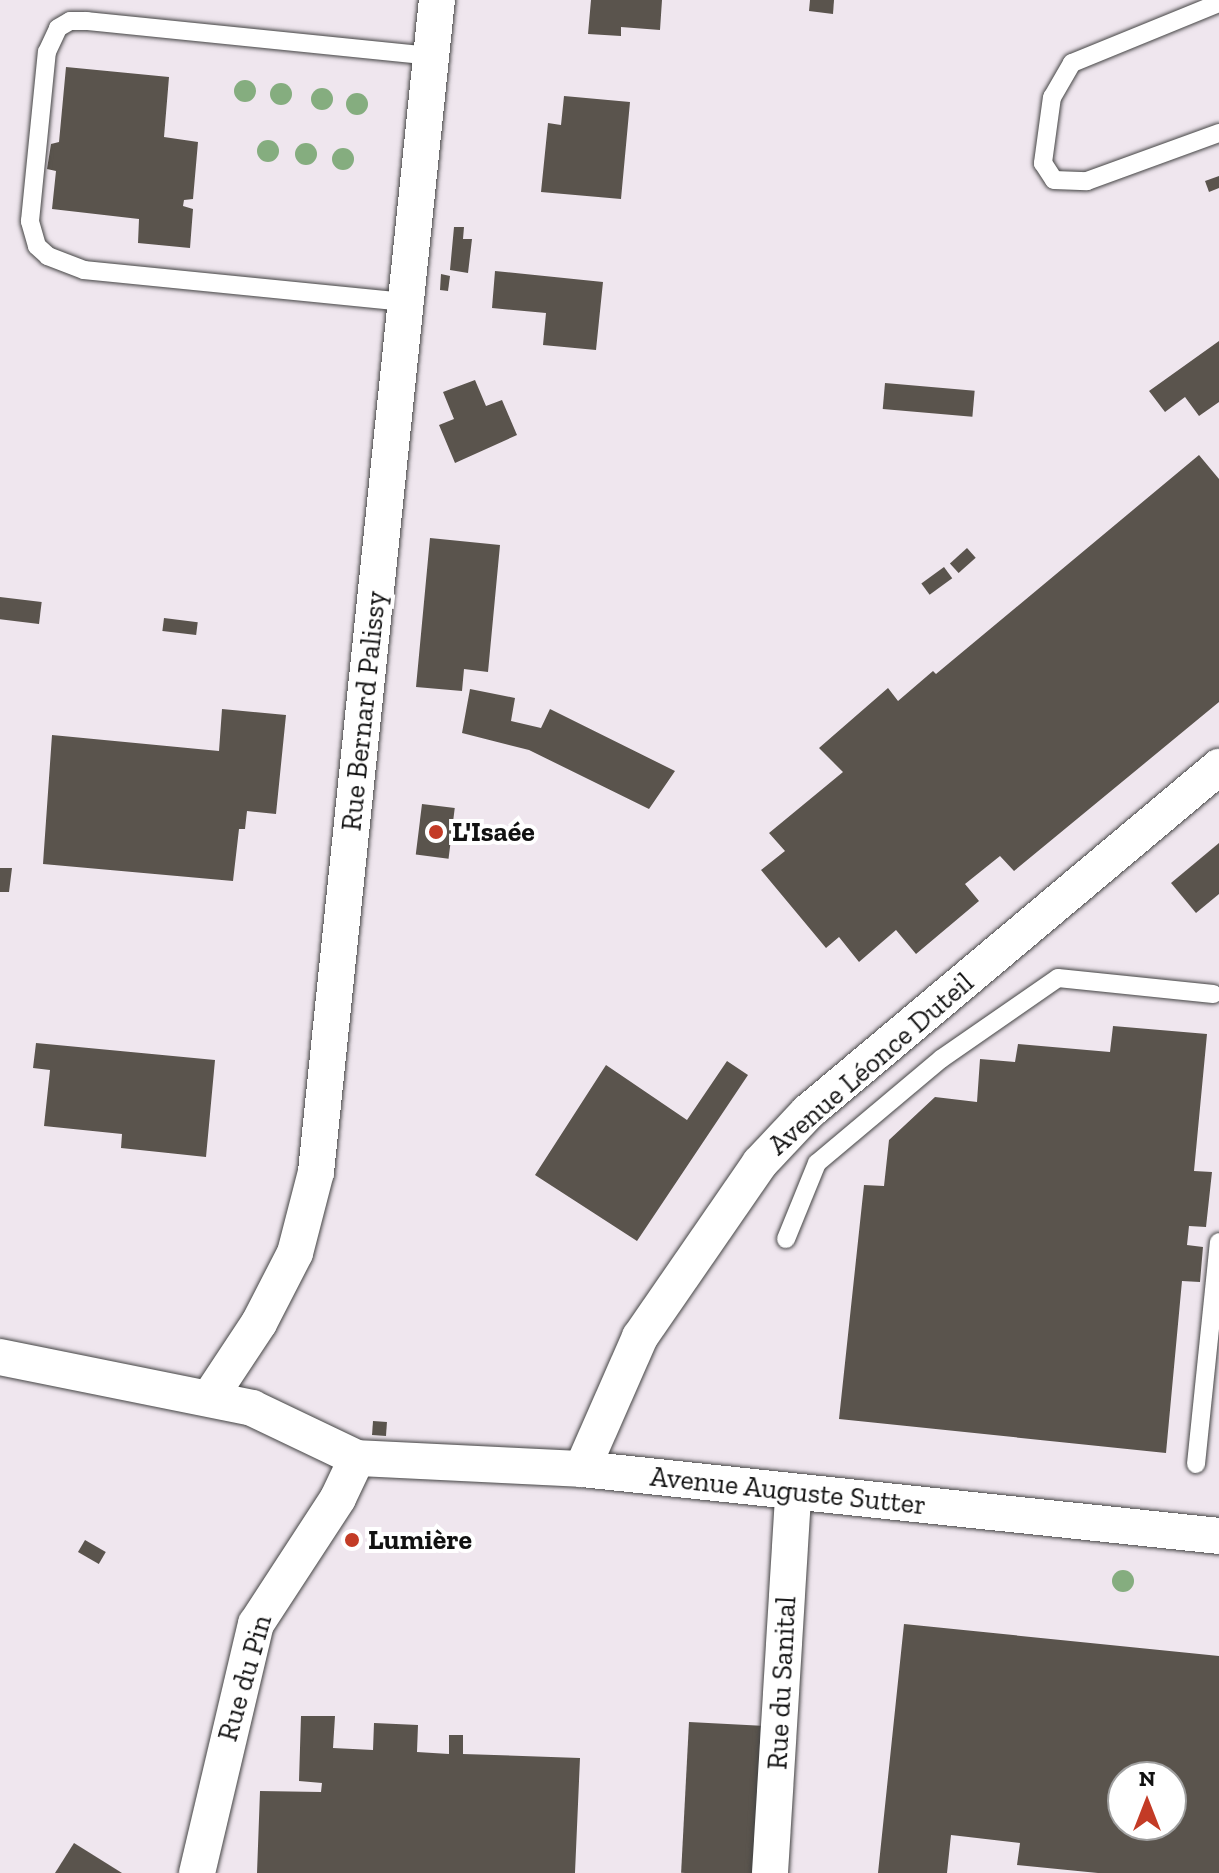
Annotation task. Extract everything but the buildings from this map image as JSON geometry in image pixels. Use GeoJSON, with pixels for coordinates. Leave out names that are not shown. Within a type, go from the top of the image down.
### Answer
{"type":"FeatureCollection","features":[{"type":"Feature","properties":{"kind":"street","name":"Rue Bernard Palissy"},"geometry":{"type":"LineString","coordinates":[[210,1397],[259,1323],[295,1253],[316,1172],[437,0]]}},
{"type":"Feature","properties":{"kind":"street","name":"Avenue Léonce Duteil"},"geometry":{"type":"LineString","coordinates":[[582,1469],[640,1337],[760,1163],[808,1112],[1219,767]]}},
{"type":"Feature","properties":{"kind":"street","name":"Avenue Auguste Sutter"},"geometry":{"type":"LineString","coordinates":[[0,1357],[210,1397],[252,1408],[357,1458],[399,1464],[511,1463],[582,1469],[1219,1536]]}},
{"type":"Feature","properties":{"kind":"street","name":"Rue du Pin"},"geometry":{"type":"LineString","coordinates":[[197,1873],[256,1624],[338,1498],[357,1458]]}},
{"type":"Feature","properties":{"kind":"street","name":"Rue du Sanital"},"geometry":{"type":"LineString","coordinates":[[770,1873],[793,1493]]}},
{"type":"Feature","properties":{"kind":"lane"},"geometry":{"type":"LineString","coordinates":[[1219,3],[1072,63],[1052,97],[1043,163],[1054,180],[1087,181],[1219,133]]}},
{"type":"Feature","properties":{"kind":"lane"},"geometry":{"type":"LineString","coordinates":[[405,302],[64,266],[37,246],[30,221],[47,52],[58,28],[87,21],[431,56]]}},
{"type":"Feature","properties":{"kind":"lane"},"geometry":{"type":"LineString","coordinates":[[786,1239],[817,1163],[941,1059],[1058,978],[1213,994]]}},
{"type":"Feature","properties":{"kind":"lane"},"geometry":{"type":"LineString","coordinates":[[1196,1464],[1219,1242]]}},
{"type":"Feature","properties":{"kind":"shaded area"},"geometry":{"type":"Polygon","coordinates":[[[0,0],[1219,0],[1219,1873],[0,1873],[0,0]]]}},
{"type":"Feature","properties":{"kind":"place","name":"L'Isaée"},"geometry":{"type":"Point","coordinates":[436,832]}},
{"type":"Feature","properties":{"kind":"place","name":"Lumière"},"geometry":{"type":"Point","coordinates":[352,1540]}}]}
